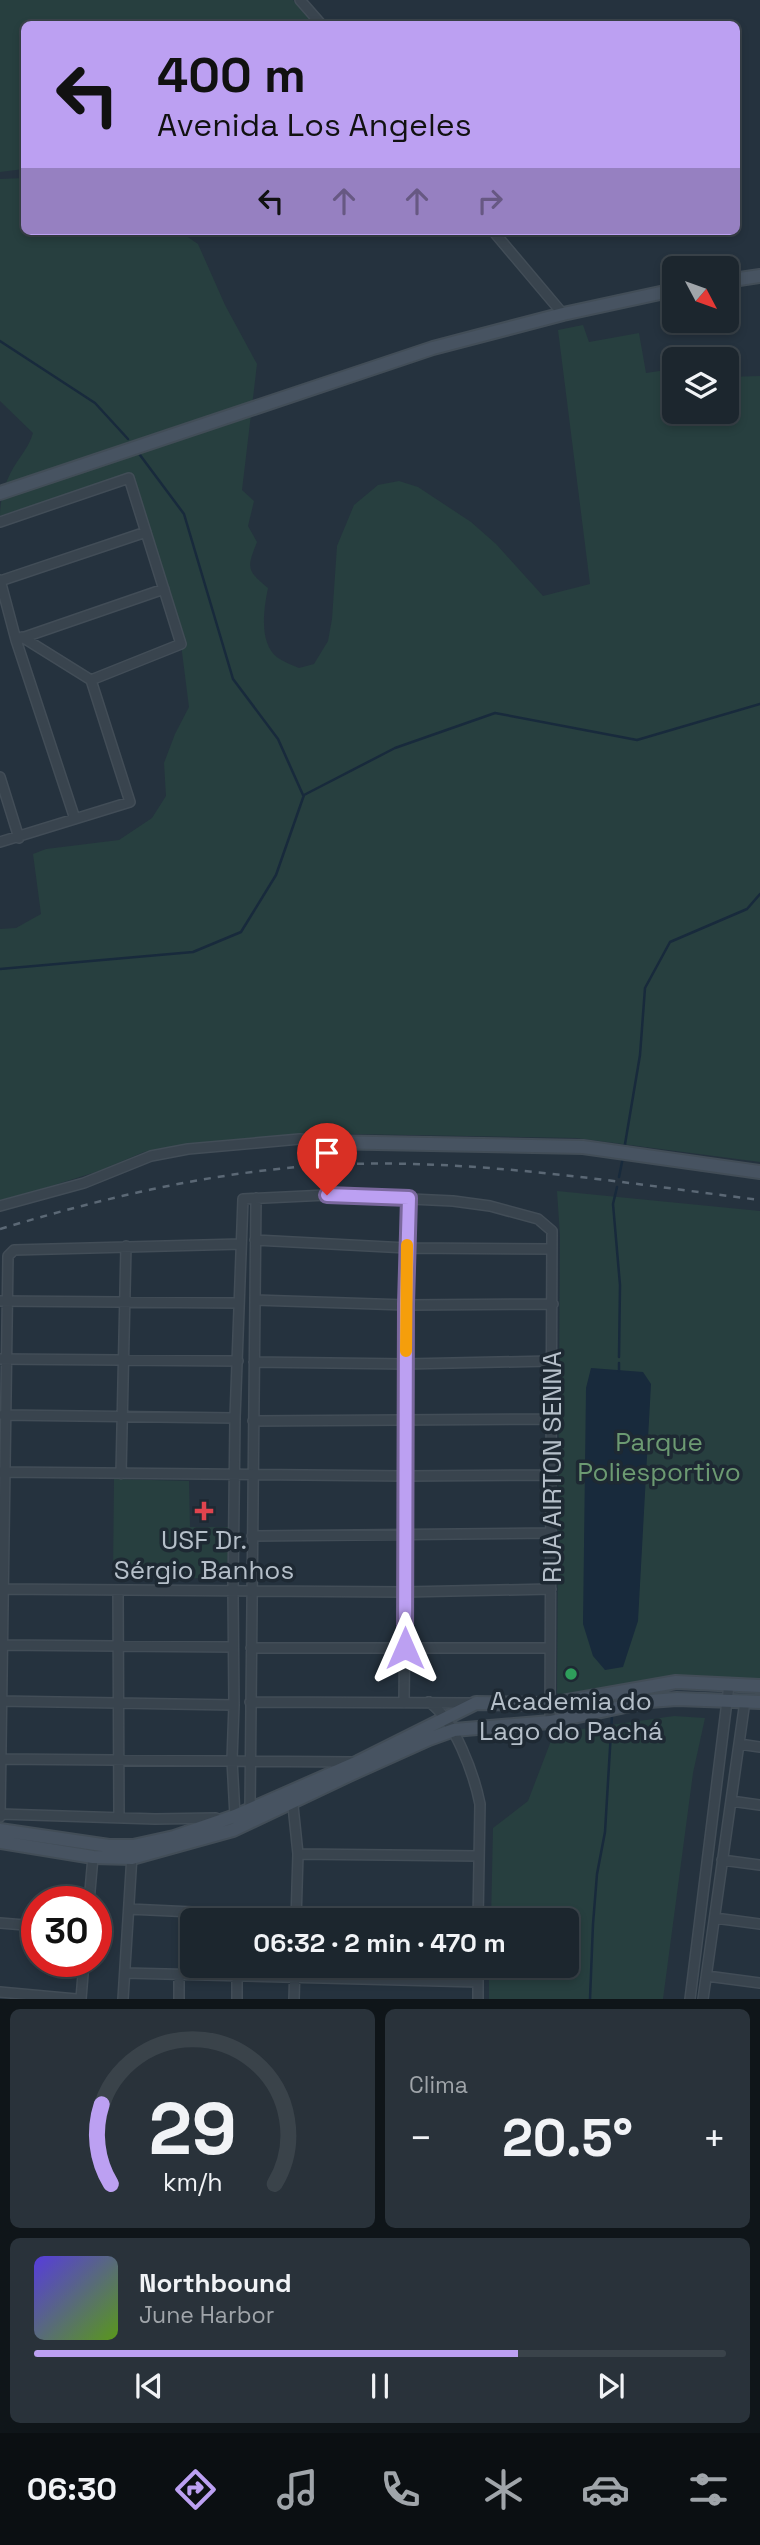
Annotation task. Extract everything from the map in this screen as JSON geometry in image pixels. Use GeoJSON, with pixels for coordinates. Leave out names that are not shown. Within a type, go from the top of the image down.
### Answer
{"type":"FeatureCollection","features":[{"type":"Feature","properties":{"kind":"street"},"geometry":{"type":"LineString","coordinates":[[300,0],[318,21]]}},
{"type":"Feature","properties":{"kind":"street"},"geometry":{"type":"LineString","coordinates":[[497,235],[563,314]]}},
{"type":"Feature","properties":{"kind":"street"},"geometry":{"type":"LineString","coordinates":[[739,279],[760,276]]}},
{"type":"Feature","properties":{"kind":"street"},"geometry":{"type":"LineString","coordinates":[[0,492],[433,348],[563,314],[662,293]]}},
{"type":"Feature","properties":{"kind":"street"},"geometry":{"type":"LineString","coordinates":[[0,522],[130,478],[181,644],[91,680]]}},
{"type":"Feature","properties":{"kind":"street"},"geometry":{"type":"LineString","coordinates":[[75,819],[19,638],[3,602],[0,580],[146,532]]}},
{"type":"Feature","properties":{"kind":"street"},"geometry":{"type":"LineString","coordinates":[[19,638],[164,589]]}},
{"type":"Feature","properties":{"kind":"street"},"geometry":{"type":"LineString","coordinates":[[0,842],[130,802],[91,680],[19,638]]}},
{"type":"Feature","properties":{"kind":"street"},"geometry":{"type":"LineString","coordinates":[[0,777],[19,838]]}},
{"type":"Feature","properties":{"kind":"street"},"geometry":{"type":"LineString","coordinates":[[0,1206],[84,1183],[151,1156],[188,1149],[300,1139],[323,1142],[583,1147],[760,1171]]}},
{"type":"Feature","properties":{"kind":"street"},"geometry":{"type":"LineString","coordinates":[[235,1816],[232,1760],[233,1591],[238,1303],[243,1199],[327,1195],[409,1198],[404,1703]]}},
{"type":"Feature","properties":{"kind":"street"},"geometry":{"type":"LineString","coordinates":[[250,1810],[256,1198]]}},
{"type":"Feature","properties":{"kind":"street","name":"RUA AIRTON SENNA"},"geometry":{"type":"LineString","coordinates":[[409,1198],[453,1200],[490,1206],[538,1219],[552,1231],[550,1722]]}},
{"type":"Feature","properties":{"kind":"street"},"geometry":{"type":"LineString","coordinates":[[255,1240],[407,1248],[552,1248]]}},
{"type":"Feature","properties":{"kind":"street"},"geometry":{"type":"LineString","coordinates":[[235,1816],[204,1820],[0,1816],[3,1359],[8,1256],[14,1250],[241,1244]]}},
{"type":"Feature","properties":{"kind":"street"},"geometry":{"type":"LineString","coordinates":[[121,1474],[125,1246]]}},
{"type":"Feature","properties":{"kind":"street"},"geometry":{"type":"LineString","coordinates":[[255,1300],[553,1304]]}},
{"type":"Feature","properties":{"kind":"street"},"geometry":{"type":"LineString","coordinates":[[4,1301],[238,1303]]}},
{"type":"Feature","properties":{"kind":"street"},"geometry":{"type":"LineString","coordinates":[[3,1359],[238,1361]]}},
{"type":"Feature","properties":{"kind":"street"},"geometry":{"type":"LineString","coordinates":[[254,1362],[406,1364],[551,1361]]}},
{"type":"Feature","properties":{"kind":"street"},"geometry":{"type":"LineString","coordinates":[[3,1415],[236,1418]]}},
{"type":"Feature","properties":{"kind":"street"},"geometry":{"type":"LineString","coordinates":[[253,1421],[551,1419]]}},
{"type":"Feature","properties":{"kind":"street"},"geometry":{"type":"LineString","coordinates":[[3,1472],[253,1476],[552,1475]]}},
{"type":"Feature","properties":{"kind":"street"},"geometry":{"type":"LineString","coordinates":[[252,1536],[552,1533]]}},
{"type":"Feature","properties":{"kind":"street"},"geometry":{"type":"LineString","coordinates":[[2,1589],[405,1592],[551,1589]]}},
{"type":"Feature","properties":{"kind":"street"},"geometry":{"type":"LineString","coordinates":[[118,1590],[120,1818]]}},
{"type":"Feature","properties":{"kind":"street"},"geometry":{"type":"LineString","coordinates":[[1,1645],[233,1647]]}},
{"type":"Feature","properties":{"kind":"street"},"geometry":{"type":"LineString","coordinates":[[251,1648],[550,1648]]}},
{"type":"Feature","properties":{"kind":"street"},"geometry":{"type":"LineString","coordinates":[[250,1702],[551,1704],[665,1683],[760,1686]]}},
{"type":"Feature","properties":{"kind":"street"},"geometry":{"type":"LineString","coordinates":[[690,1999],[729,1685]]}},
{"type":"Feature","properties":{"kind":"street"},"geometry":{"type":"LineString","coordinates":[[1,1701],[234,1704]]}},
{"type":"Feature","properties":{"kind":"street"},"geometry":{"type":"LineString","coordinates":[[0,1830],[132,1852],[292,1796],[460,1729],[550,1722],[649,1701],[760,1702]]}},
{"type":"Feature","properties":{"kind":"street"},"geometry":{"type":"LineString","coordinates":[[704,1999],[745,1701]]}},
{"type":"Feature","properties":{"kind":"street"},"geometry":{"type":"LineString","coordinates":[[429,1702],[439,1710],[444,1719],[460,1729]]}},
{"type":"Feature","properties":{"kind":"street"},"geometry":{"type":"LineString","coordinates":[[0,1842],[93,1857],[132,1852],[233,1830],[292,1796],[476,1703]]}},
{"type":"Feature","properties":{"kind":"street"},"geometry":{"type":"LineString","coordinates":[[461,1710],[456,1714],[456,1719],[481,1804],[478,1908]]}},
{"type":"Feature","properties":{"kind":"street"},"geometry":{"type":"LineString","coordinates":[[739,1745],[760,1747]]}},
{"type":"Feature","properties":{"kind":"street"},"geometry":{"type":"LineString","coordinates":[[0,1759],[358,1762]]}},
{"type":"Feature","properties":{"kind":"street"},"geometry":{"type":"LineString","coordinates":[[292,1796],[298,1854],[296,1908]]}},
{"type":"Feature","properties":{"kind":"street"},"geometry":{"type":"LineString","coordinates":[[731,1801],[760,1805]]}},
{"type":"Feature","properties":{"kind":"street"},"geometry":{"type":"LineString","coordinates":[[123,1999],[132,1852]]}},
{"type":"Feature","properties":{"kind":"street"},"geometry":{"type":"LineString","coordinates":[[298,1854],[479,1856]]}},
{"type":"Feature","properties":{"kind":"street"},"geometry":{"type":"LineString","coordinates":[[90,1886],[93,1857]]}},
{"type":"Feature","properties":{"kind":"street"},"geometry":{"type":"LineString","coordinates":[[722,1860],[760,1864]]}},
{"type":"Feature","properties":{"kind":"street"},"geometry":{"type":"LineString","coordinates":[[129,1909],[180,1912]]}},
{"type":"Feature","properties":{"kind":"street"},"geometry":{"type":"LineString","coordinates":[[715,1918],[760,1924]]}},
{"type":"Feature","properties":{"kind":"street"},"geometry":{"type":"LineString","coordinates":[[0,1923],[21,1925]]}},
{"type":"Feature","properties":{"kind":"street"},"geometry":{"type":"LineString","coordinates":[[125,1973],[180,1975],[179,1999]]}},
{"type":"Feature","properties":{"kind":"street"},"geometry":{"type":"LineString","coordinates":[[706,1976],[760,1983]]}},
{"type":"Feature","properties":{"kind":"street"},"geometry":{"type":"LineString","coordinates":[[0,1992],[79,1999],[82,1977]]}},
{"type":"Feature","properties":{"kind":"street"},"geometry":{"type":"LineString","coordinates":[[237,1978],[237,1999]]}},
{"type":"Feature","properties":{"kind":"street"},"geometry":{"type":"LineString","coordinates":[[294,1999],[294,1978],[478,1982]]}},
{"type":"Feature","properties":{"kind":"street"},"geometry":{"type":"LineString","coordinates":[[478,1978],[478,1999]]}},
{"type":"Feature","properties":{"kind":"green space"},"geometry":{"type":"Polygon","coordinates":[[[0,0],[293,0],[310,21],[21,21],[21,169],[0,172],[0,0]]]}},
{"type":"Feature","properties":{"kind":"green space"},"geometry":{"type":"Polygon","coordinates":[[[21,178],[21,235],[185,235],[198,244],[225,305],[257,364],[242,490],[254,501],[248,526],[257,542],[250,563],[252,572],[268,588],[264,625],[267,644],[278,658],[299,668],[314,664],[328,641],[337,546],[354,505],[378,485],[399,481],[418,487],[471,522],[496,544],[543,596],[590,584],[558,330],[583,325],[589,342],[639,333],[646,373],[662,371],[662,424],[739,424],[739,377],[760,376],[760,1162],[576,1138],[348,1134],[298,1136],[144,1152],[99,1171],[0,1202],[0,929],[16,928],[41,914],[33,854],[46,849],[119,840],[152,818],[166,796],[164,763],[189,707],[181,644],[129,478],[121,476],[0,516],[2,495],[7,481],[33,433],[0,401],[0,179],[21,178]]]}},
{"type":"Feature","properties":{"kind":"green space","name":"Parque Poliesportivo"},"geometry":{"type":"Polygon","coordinates":[[[557,1191],[760,1211],[760,1680],[560,1696],[557,1693],[560,1236],[557,1191]]]}},
{"type":"Feature","properties":{"kind":"green space"},"geometry":{"type":"Polygon","coordinates":[[[114,1479],[189,1481],[190,1527],[230,1527],[226,1579],[113,1576],[114,1479]]]}},
{"type":"Feature","properties":{"kind":"green space"},"geometry":{"type":"Polygon","coordinates":[[[674,1716],[705,1718],[693,1773],[663,1999],[489,1999],[489,1978],[579,1978],[579,1908],[491,1908],[493,1828],[528,1801],[554,1733],[674,1716]]]}},
{"type":"Feature","properties":{"kind":"water"},"geometry":{"type":"Polygon","coordinates":[[[591,1368],[643,1372],[651,1384],[638,1621],[623,1667],[605,1670],[593,1656],[583,1624],[586,1388],[591,1368]]]}},
{"type":"Feature","properties":{"kind":"waterway"},"geometry":{"type":"LineString","coordinates":[[0,341],[95,403],[128,439]]}},
{"type":"Feature","properties":{"kind":"waterway"},"geometry":{"type":"LineString","coordinates":[[140,455],[184,514],[233,679],[278,739],[303,795]]}},
{"type":"Feature","properties":{"kind":"waterway"},"geometry":{"type":"LineString","coordinates":[[0,969],[193,952],[241,932],[276,875],[304,795],[395,748],[495,713],[637,740],[760,704]]}},
{"type":"Feature","properties":{"kind":"waterway"},"geometry":{"type":"LineString","coordinates":[[624,1150],[640,1055],[645,988],[670,942],[747,909],[760,894]]}},
{"type":"Feature","properties":{"kind":"waterway"},"geometry":{"type":"LineString","coordinates":[[619,1177],[623,1157]]}},
{"type":"Feature","properties":{"kind":"waterway"},"geometry":{"type":"LineString","coordinates":[[617,1187],[613,1204],[620,1285],[619,1357]]}},
{"type":"Feature","properties":{"kind":"waterway"},"geometry":{"type":"LineString","coordinates":[[619,1363],[619,1371]]}},
{"type":"Feature","properties":{"kind":"waterway"},"geometry":{"type":"LineString","coordinates":[[590,1999],[593,1924],[597,1874],[605,1832],[612,1715]]}},
{"type":"Feature","properties":{"kind":"railway"},"geometry":{"type":"LineString","coordinates":[[0,1229],[85,1205],[172,1185],[259,1171],[348,1164],[503,1169],[760,1200]]}},
{"type":"Feature","properties":{"kind":"slow traffic"},"geometry":{"type":"LineString","coordinates":[[406,1351],[407,1245]]}},
{"type":"Feature","properties":{"kind":"place","name":"USF Dr. Sérgio Banhos"},"geometry":{"type":"Point","coordinates":[204,1511]}},
{"type":"Feature","properties":{"kind":"place","name":"Academia do Lago do Pachá"},"geometry":{"type":"Point","coordinates":[571,1674]}},
{"type":"Feature","properties":{"kind":"route"},"geometry":{"type":"LineString","coordinates":[[327,1195],[409,1198],[405,1648]]}}]}
